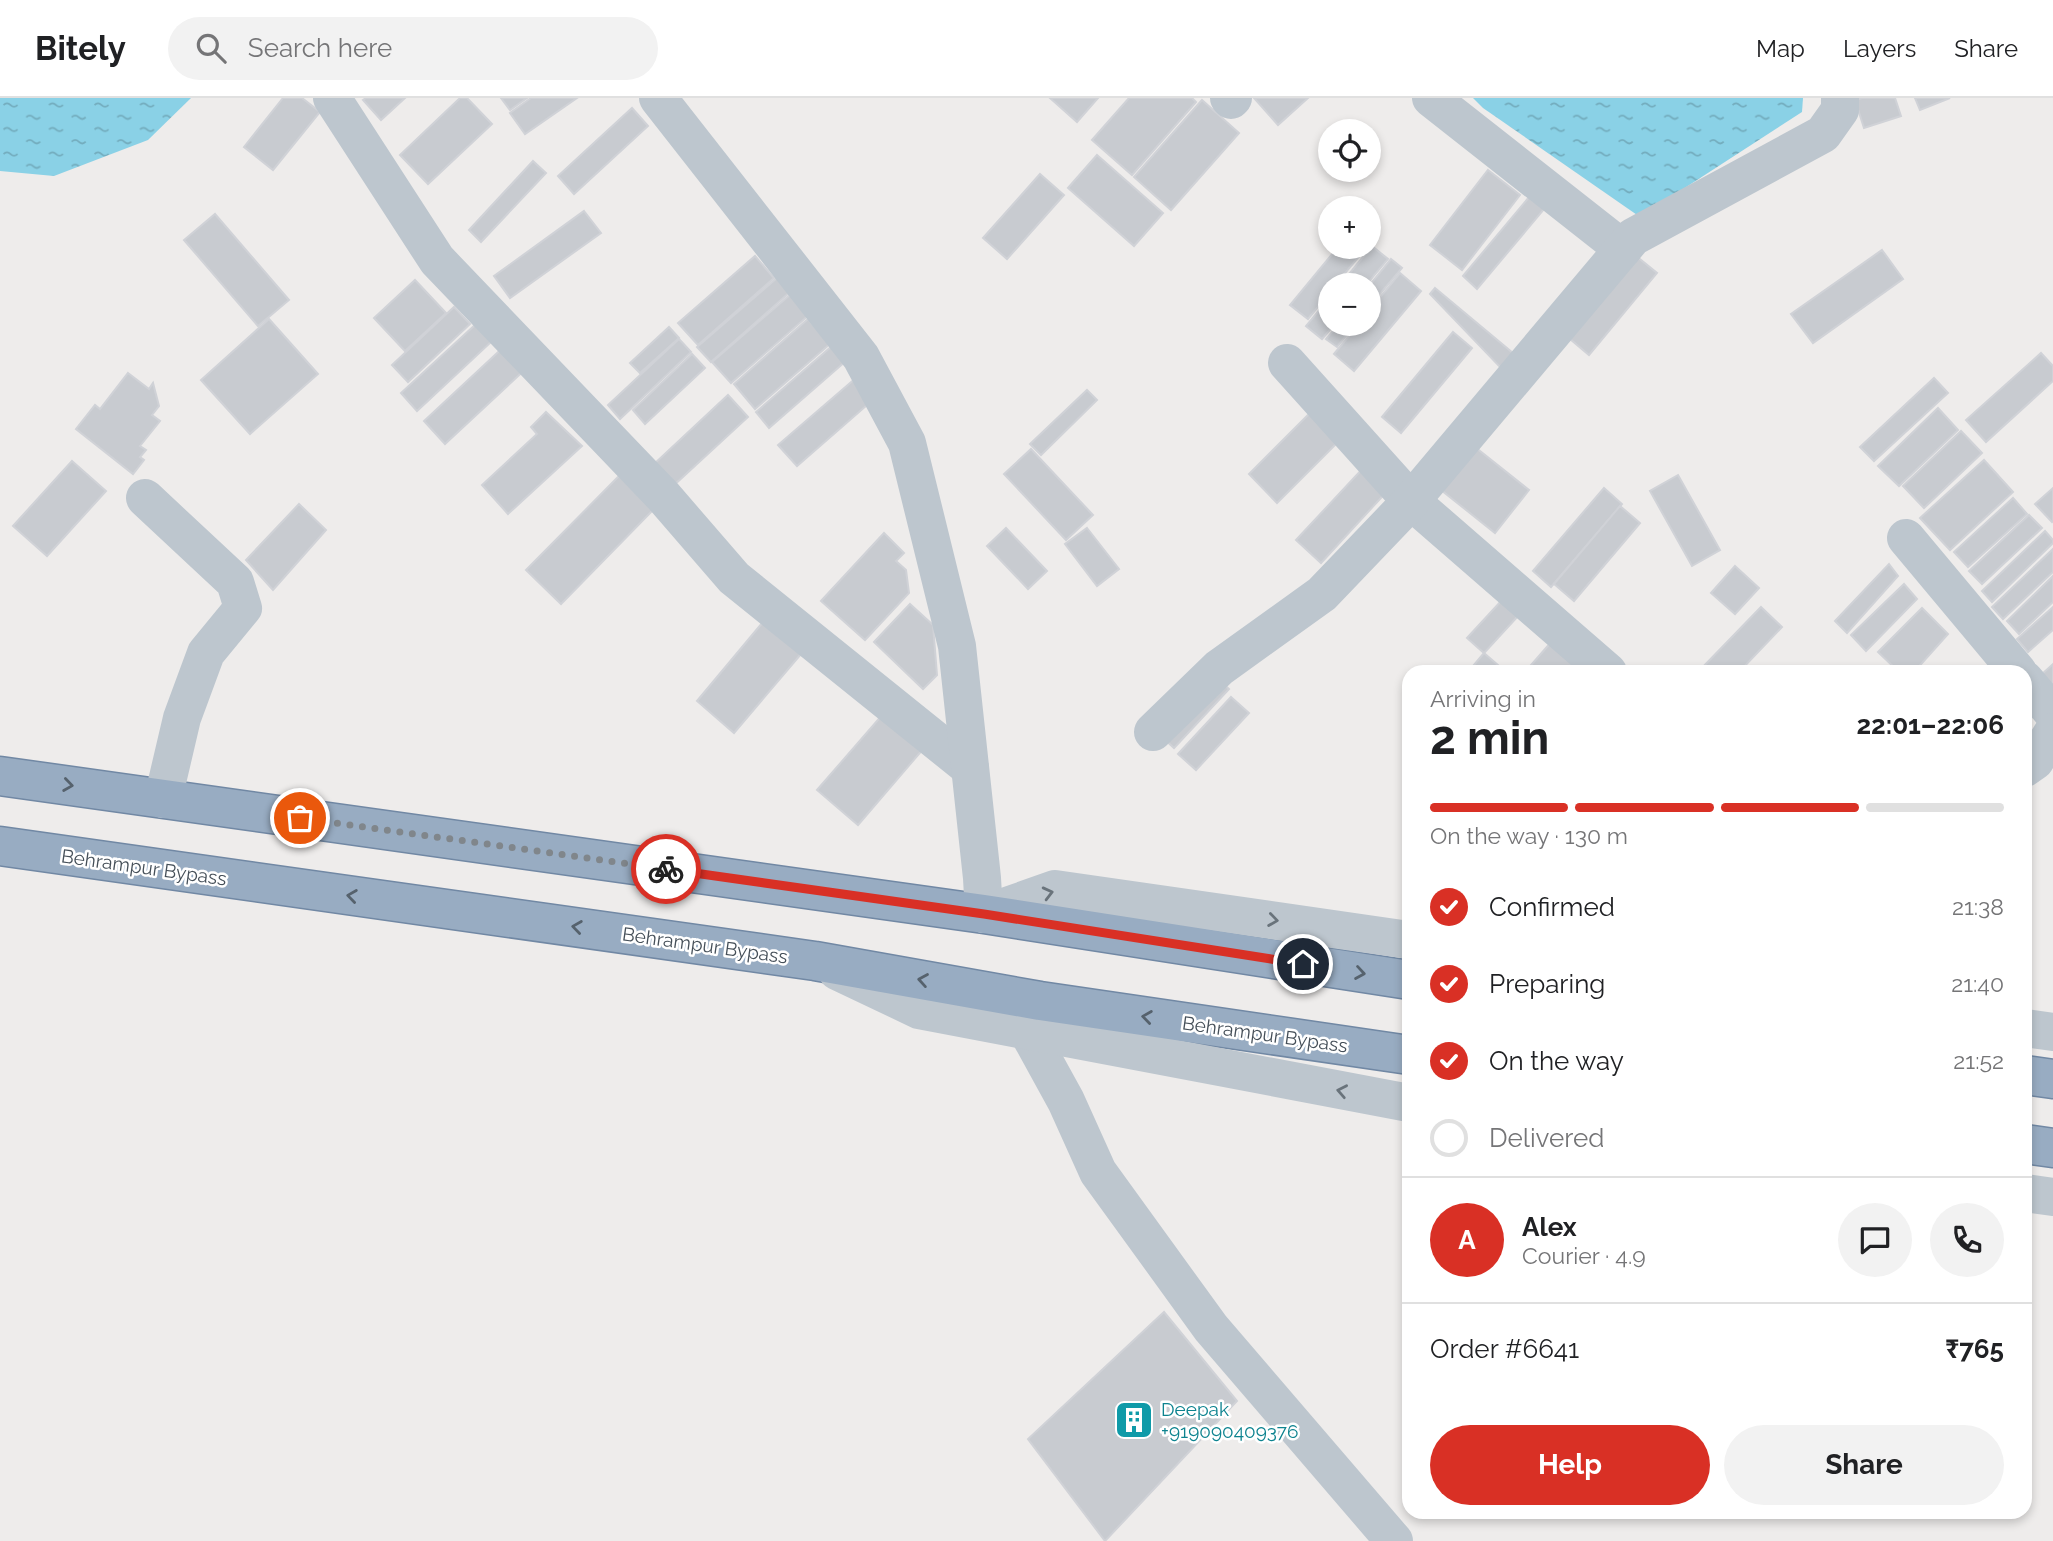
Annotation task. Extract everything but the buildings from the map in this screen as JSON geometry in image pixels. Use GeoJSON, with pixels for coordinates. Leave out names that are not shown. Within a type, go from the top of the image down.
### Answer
{"type":"FeatureCollection","features":[{"type":"Feature","properties":{"kind":"highway"},"geometry":{"type":"LineString","coordinates":[[0,776],[984,914],[1402,979]]}},
{"type":"Feature","properties":{"kind":"highway","name":"Behrampur Bypass"},"geometry":{"type":"LineString","coordinates":[[0,846],[815,961],[1040,1001],[1402,1054]]}},
{"type":"Feature","properties":{"kind":"highway"},"geometry":{"type":"LineString","coordinates":[[2032,1076],[2053,1079]]}},
{"type":"Feature","properties":{"kind":"highway"},"geometry":{"type":"LineString","coordinates":[[2032,1145],[2053,1148]]}},
{"type":"Feature","properties":{"kind":"street"},"geometry":{"type":"LineString","coordinates":[[332,98],[437,260],[664,497],[734,578],[970,768]]}},
{"type":"Feature","properties":{"kind":"street"},"geometry":{"type":"LineString","coordinates":[[658,98],[861,357],[906,443],[957,646],[984,914],[1055,889],[1402,939]]}},
{"type":"Feature","properties":{"kind":"street"},"geometry":{"type":"LineString","coordinates":[[1431,98],[1623,249]]}},
{"type":"Feature","properties":{"kind":"street"},"geometry":{"type":"LineString","coordinates":[[1153,732],[1219,668],[1322,594],[1411,501],[1633,237],[1823,134],[1840,110],[1840,98]]}},
{"type":"Feature","properties":{"kind":"street"},"geometry":{"type":"LineString","coordinates":[[1287,363],[1411,501],[1600,665]]}},
{"type":"Feature","properties":{"kind":"street"},"geometry":{"type":"LineString","coordinates":[[145,498],[235,582],[243,608],[206,653],[182,718],[163,799]]}},
{"type":"Feature","properties":{"kind":"street"},"geometry":{"type":"LineString","coordinates":[[1906,538],[2012,665]]}},
{"type":"Feature","properties":{"kind":"street"},"geometry":{"type":"LineString","coordinates":[[2032,688],[2053,713]]}},
{"type":"Feature","properties":{"kind":"street"},"geometry":{"type":"LineString","coordinates":[[2032,763],[2053,732]]}},
{"type":"Feature","properties":{"kind":"street"},"geometry":{"type":"LineString","coordinates":[[815,961],[919,1010],[1402,1102]]}},
{"type":"Feature","properties":{"kind":"street"},"geometry":{"type":"LineString","coordinates":[[2032,1029],[2053,1032]]}},
{"type":"Feature","properties":{"kind":"street"},"geometry":{"type":"LineString","coordinates":[[1028,1032],[1066,1101],[1098,1172],[1114,1195],[1211,1328],[1394,1541]]}},
{"type":"Feature","properties":{"kind":"street"},"geometry":{"type":"LineString","coordinates":[[2032,1194],[2053,1197]]}},
{"type":"Feature","properties":{"kind":"water"},"geometry":{"type":"Polygon","coordinates":[[[0,98],[191,98],[148,140],[54,176],[0,171],[0,98]]]}},
{"type":"Feature","properties":{"kind":"water"},"geometry":{"type":"Polygon","coordinates":[[[1473,98],[1803,98],[1802,112],[1640,217],[1483,108],[1473,98]]]}},
{"type":"Feature","properties":{"kind":"way so far"},"geometry":{"type":"LineString","coordinates":[[300,818],[666,869]]}},
{"type":"Feature","properties":{"kind":"place","name":"Deepak +919090409376"},"geometry":{"type":"Point","coordinates":[1134,1420]}},
{"type":"Feature","properties":{"kind":"route"},"geometry":{"type":"LineString","coordinates":[[666,869],[984,914],[1303,964]]}}]}
